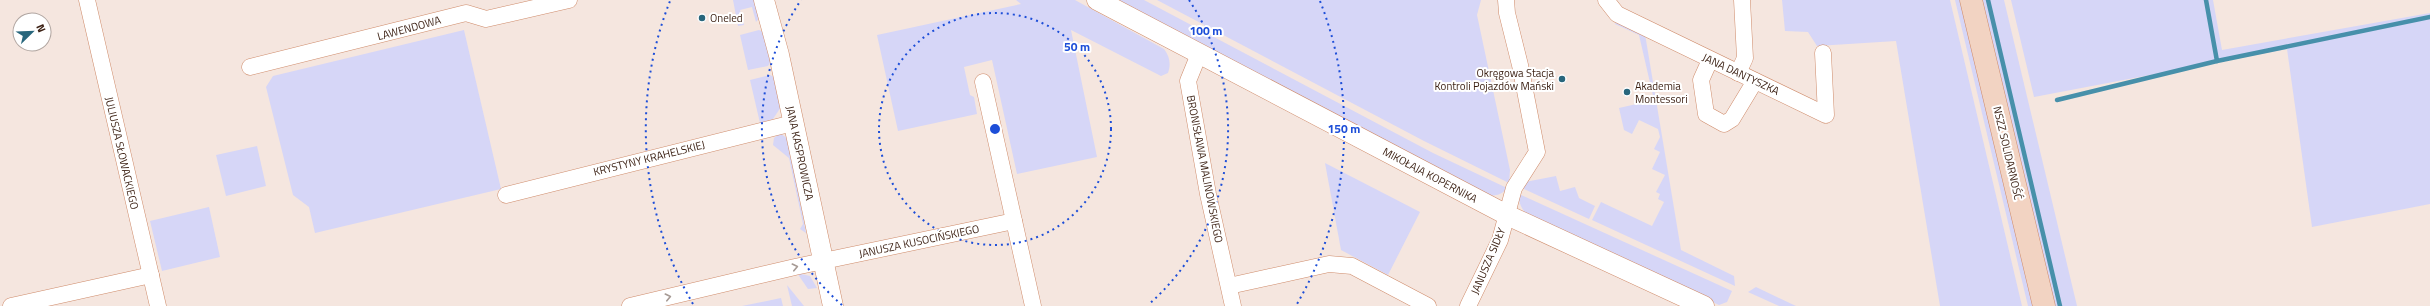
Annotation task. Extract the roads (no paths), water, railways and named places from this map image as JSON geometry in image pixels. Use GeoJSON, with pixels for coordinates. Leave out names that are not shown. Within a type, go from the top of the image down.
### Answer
{"type":"FeatureCollection","features":[{"type":"Feature","properties":{"kind":"main road","name":"NSZZ SOLIDARNOŚĆ"},"geometry":{"type":"LineString","coordinates":[[1971,0],[2044,306]]}},
{"type":"Feature","properties":{"kind":"street","name":"JULIUSZA SŁOWACKIEGO"},"geometry":{"type":"LineString","coordinates":[[87,0],[158,306]]}},
{"type":"Feature","properties":{"kind":"street","name":"LAWENDOWA"},"geometry":{"type":"LineString","coordinates":[[250,67],[465,6],[486,19],[569,0]]}},
{"type":"Feature","properties":{"kind":"street","name":"JANA KASPROWICZA"},"geometry":{"type":"LineString","coordinates":[[764,0],[793,123],[833,306]]}},
{"type":"Feature","properties":{"kind":"street","name":"MIKOŁAJA KOPERNIKA"},"geometry":{"type":"LineString","coordinates":[[1097,0],[1507,215],[1704,306]]}},
{"type":"Feature","properties":{"kind":"street"},"geometry":{"type":"LineString","coordinates":[[1506,0],[1507,13],[1537,152],[1514,188],[1507,215]]}},
{"type":"Feature","properties":{"kind":"street","name":"JANA DANTYSZKA"},"geometry":{"type":"LineString","coordinates":[[1606,0],[1617,14],[1826,115],[1823,53]]}},
{"type":"Feature","properties":{"kind":"street"},"geometry":{"type":"LineString","coordinates":[[1738,73],[1745,58],[1742,0]]}},
{"type":"Feature","properties":{"kind":"street","name":"BRONISŁAWA MALINOWSKIEGO"},"geometry":{"type":"LineString","coordinates":[[1199,54],[1188,81],[1208,194],[1233,306]]}},
{"type":"Feature","properties":{"kind":"street"},"geometry":{"type":"LineString","coordinates":[[1710,60],[1701,80],[1706,114],[1724,124],[1732,120],[1755,81]]}},
{"type":"Feature","properties":{"kind":"street"},"geometry":{"type":"LineString","coordinates":[[983,82],[1033,306]]}},
{"type":"Feature","properties":{"kind":"street","name":"KRYSTYNY KRAHELSKIEJ"},"geometry":{"type":"LineString","coordinates":[[506,195],[793,123]]}},
{"type":"Feature","properties":{"kind":"street","name":"JANUSZA SIDŁY"},"geometry":{"type":"LineString","coordinates":[[1468,306],[1500,240],[1507,215]]}},
{"type":"Feature","properties":{"kind":"street","name":"JANUSZA KUSOCIŃSKIEGO"},"geometry":{"type":"LineString","coordinates":[[630,306],[823,261],[1014,221]]}},
{"type":"Feature","properties":{"kind":"street"},"geometry":{"type":"LineString","coordinates":[[1229,286],[1329,264],[1343,264],[1352,266],[1428,306]]}},
{"type":"Feature","properties":{"kind":"street"},"geometry":{"type":"LineString","coordinates":[[11,306],[151,275]]}},
{"type":"Feature","properties":{"kind":"waterway"},"geometry":{"type":"LineString","coordinates":[[1988,0],[2060,306]]}},
{"type":"Feature","properties":{"kind":"waterway"},"geometry":{"type":"LineString","coordinates":[[2206,0],[2217,61],[2430,17]]}},
{"type":"Feature","properties":{"kind":"waterway"},"geometry":{"type":"LineString","coordinates":[[2057,100],[2217,61]]}},
{"type":"Feature","properties":{"kind":"place","name":"Oneled"},"geometry":{"type":"Point","coordinates":[702,18]}},
{"type":"Feature","properties":{"kind":"place","name":"Okręgowa Stacja Kontroli Pojazdów Mański"},"geometry":{"type":"Point","coordinates":[1562,79]}},
{"type":"Feature","properties":{"kind":"place","name":"Akademia Montessori"},"geometry":{"type":"Point","coordinates":[1627,92]}}]}
